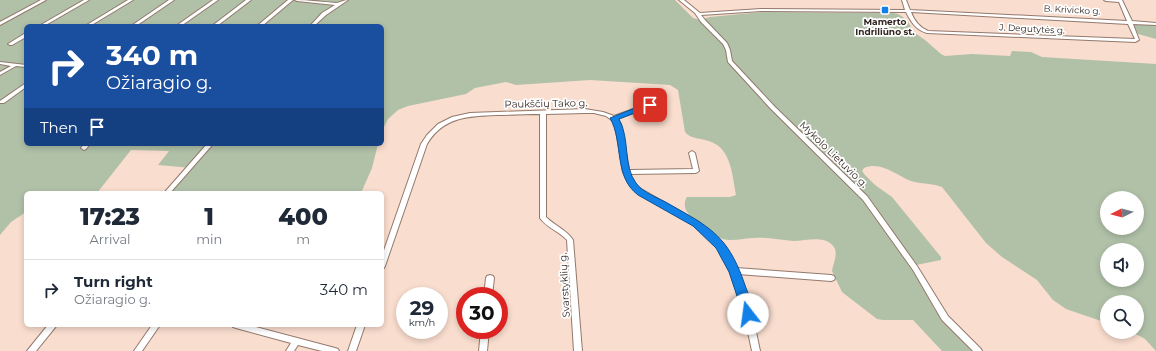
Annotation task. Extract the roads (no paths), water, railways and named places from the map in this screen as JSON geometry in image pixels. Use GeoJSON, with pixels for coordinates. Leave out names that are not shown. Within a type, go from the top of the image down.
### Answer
{"type":"FeatureCollection","features":[{"type":"Feature","properties":{"kind":"street"},"geometry":{"type":"LineString","coordinates":[[0,24],[44,0]]}},
{"type":"Feature","properties":{"kind":"street"},"geometry":{"type":"LineString","coordinates":[[45,24],[87,0]]}},
{"type":"Feature","properties":{"kind":"street"},"geometry":{"type":"LineString","coordinates":[[90,24],[131,0]]}},
{"type":"Feature","properties":{"kind":"street"},"geometry":{"type":"LineString","coordinates":[[136,24],[172,0]]}},
{"type":"Feature","properties":{"kind":"street"},"geometry":{"type":"LineString","coordinates":[[181,24],[216,0]]}},
{"type":"Feature","properties":{"kind":"street"},"geometry":{"type":"LineString","coordinates":[[217,24],[249,0]]}},
{"type":"Feature","properties":{"kind":"street"},"geometry":{"type":"LineString","coordinates":[[262,24],[291,0]]}},
{"type":"Feature","properties":{"kind":"street"},"geometry":{"type":"LineString","coordinates":[[297,0],[332,4],[346,0]]}},
{"type":"Feature","properties":{"kind":"street","name":"Mykolo Lietuvio g."},"geometry":{"type":"LineString","coordinates":[[681,0],[699,14],[703,21],[724,43],[728,50],[729,58],[734,65],[789,124],[865,198],[915,268],[945,318],[978,351]]}},
{"type":"Feature","properties":{"kind":"street"},"geometry":{"type":"LineString","coordinates":[[904,0],[908,11]]}},
{"type":"Feature","properties":{"kind":"street"},"geometry":{"type":"LineString","coordinates":[[1106,0],[1120,1],[1130,21]]}},
{"type":"Feature","properties":{"kind":"street"},"geometry":{"type":"LineString","coordinates":[[314,24],[337,2]]}},
{"type":"Feature","properties":{"kind":"street","name":"B. Krivicko g."},"geometry":{"type":"LineString","coordinates":[[699,14],[760,10],[908,11],[1130,21],[1156,24]]}},
{"type":"Feature","properties":{"kind":"street","name":"J. Degutytės g."},"geometry":{"type":"LineString","coordinates":[[908,11],[918,28],[927,32],[1128,41],[1137,40],[1130,21]]}},
{"type":"Feature","properties":{"kind":"street"},"geometry":{"type":"LineString","coordinates":[[10,44],[24,36]]}},
{"type":"Feature","properties":{"kind":"street"},"geometry":{"type":"LineString","coordinates":[[0,63],[24,66]]}},
{"type":"Feature","properties":{"kind":"street"},"geometry":{"type":"LineString","coordinates":[[0,74],[15,65]]}},
{"type":"Feature","properties":{"kind":"street"},"geometry":{"type":"LineString","coordinates":[[2,102],[24,86]]}},
{"type":"Feature","properties":{"kind":"street"},"geometry":{"type":"LineString","coordinates":[[650,105],[614,118],[620,128],[626,172],[630,181],[638,190],[697,224],[720,245],[735,271],[746,303],[756,351]]}},
{"type":"Feature","properties":{"kind":"street","name":"Paukščių Tako g."},"geometry":{"type":"LineString","coordinates":[[384,260],[424,144],[436,128],[448,120],[469,114],[543,112],[595,112],[606,114],[614,118]]}},
{"type":"Feature","properties":{"kind":"street","name":"Svarstyklių g."},"geometry":{"type":"LineString","coordinates":[[543,112],[543,218],[550,225],[567,235],[570,240],[578,351]]}},
{"type":"Feature","properties":{"kind":"street"},"geometry":{"type":"LineString","coordinates":[[169,191],[208,146]]}},
{"type":"Feature","properties":{"kind":"street"},"geometry":{"type":"LineString","coordinates":[[626,172],[696,171],[692,153]]}},
{"type":"Feature","properties":{"kind":"street"},"geometry":{"type":"LineString","coordinates":[[735,271],[831,278]]}},
{"type":"Feature","properties":{"kind":"street"},"geometry":{"type":"LineString","coordinates":[[489,287],[490,278]]}},
{"type":"Feature","properties":{"kind":"street"},"geometry":{"type":"LineString","coordinates":[[31,351],[51,327]]}},
{"type":"Feature","properties":{"kind":"street"},"geometry":{"type":"LineString","coordinates":[[138,351],[155,327]]}},
{"type":"Feature","properties":{"kind":"street"},"geometry":{"type":"LineString","coordinates":[[244,327],[335,351]]}},
{"type":"Feature","properties":{"kind":"street"},"geometry":{"type":"LineString","coordinates":[[352,351],[360,327]]}},
{"type":"Feature","properties":{"kind":"street"},"geometry":{"type":"LineString","coordinates":[[483,351],[484,339]]}},
{"type":"Feature","properties":{"kind":"street"},"geometry":{"type":"LineString","coordinates":[[290,351],[296,341]]}},
{"type":"Feature","properties":{"kind":"place","name":"Mamerto Indriliūno st."},"geometry":{"type":"Point","coordinates":[885,10]}}]}
